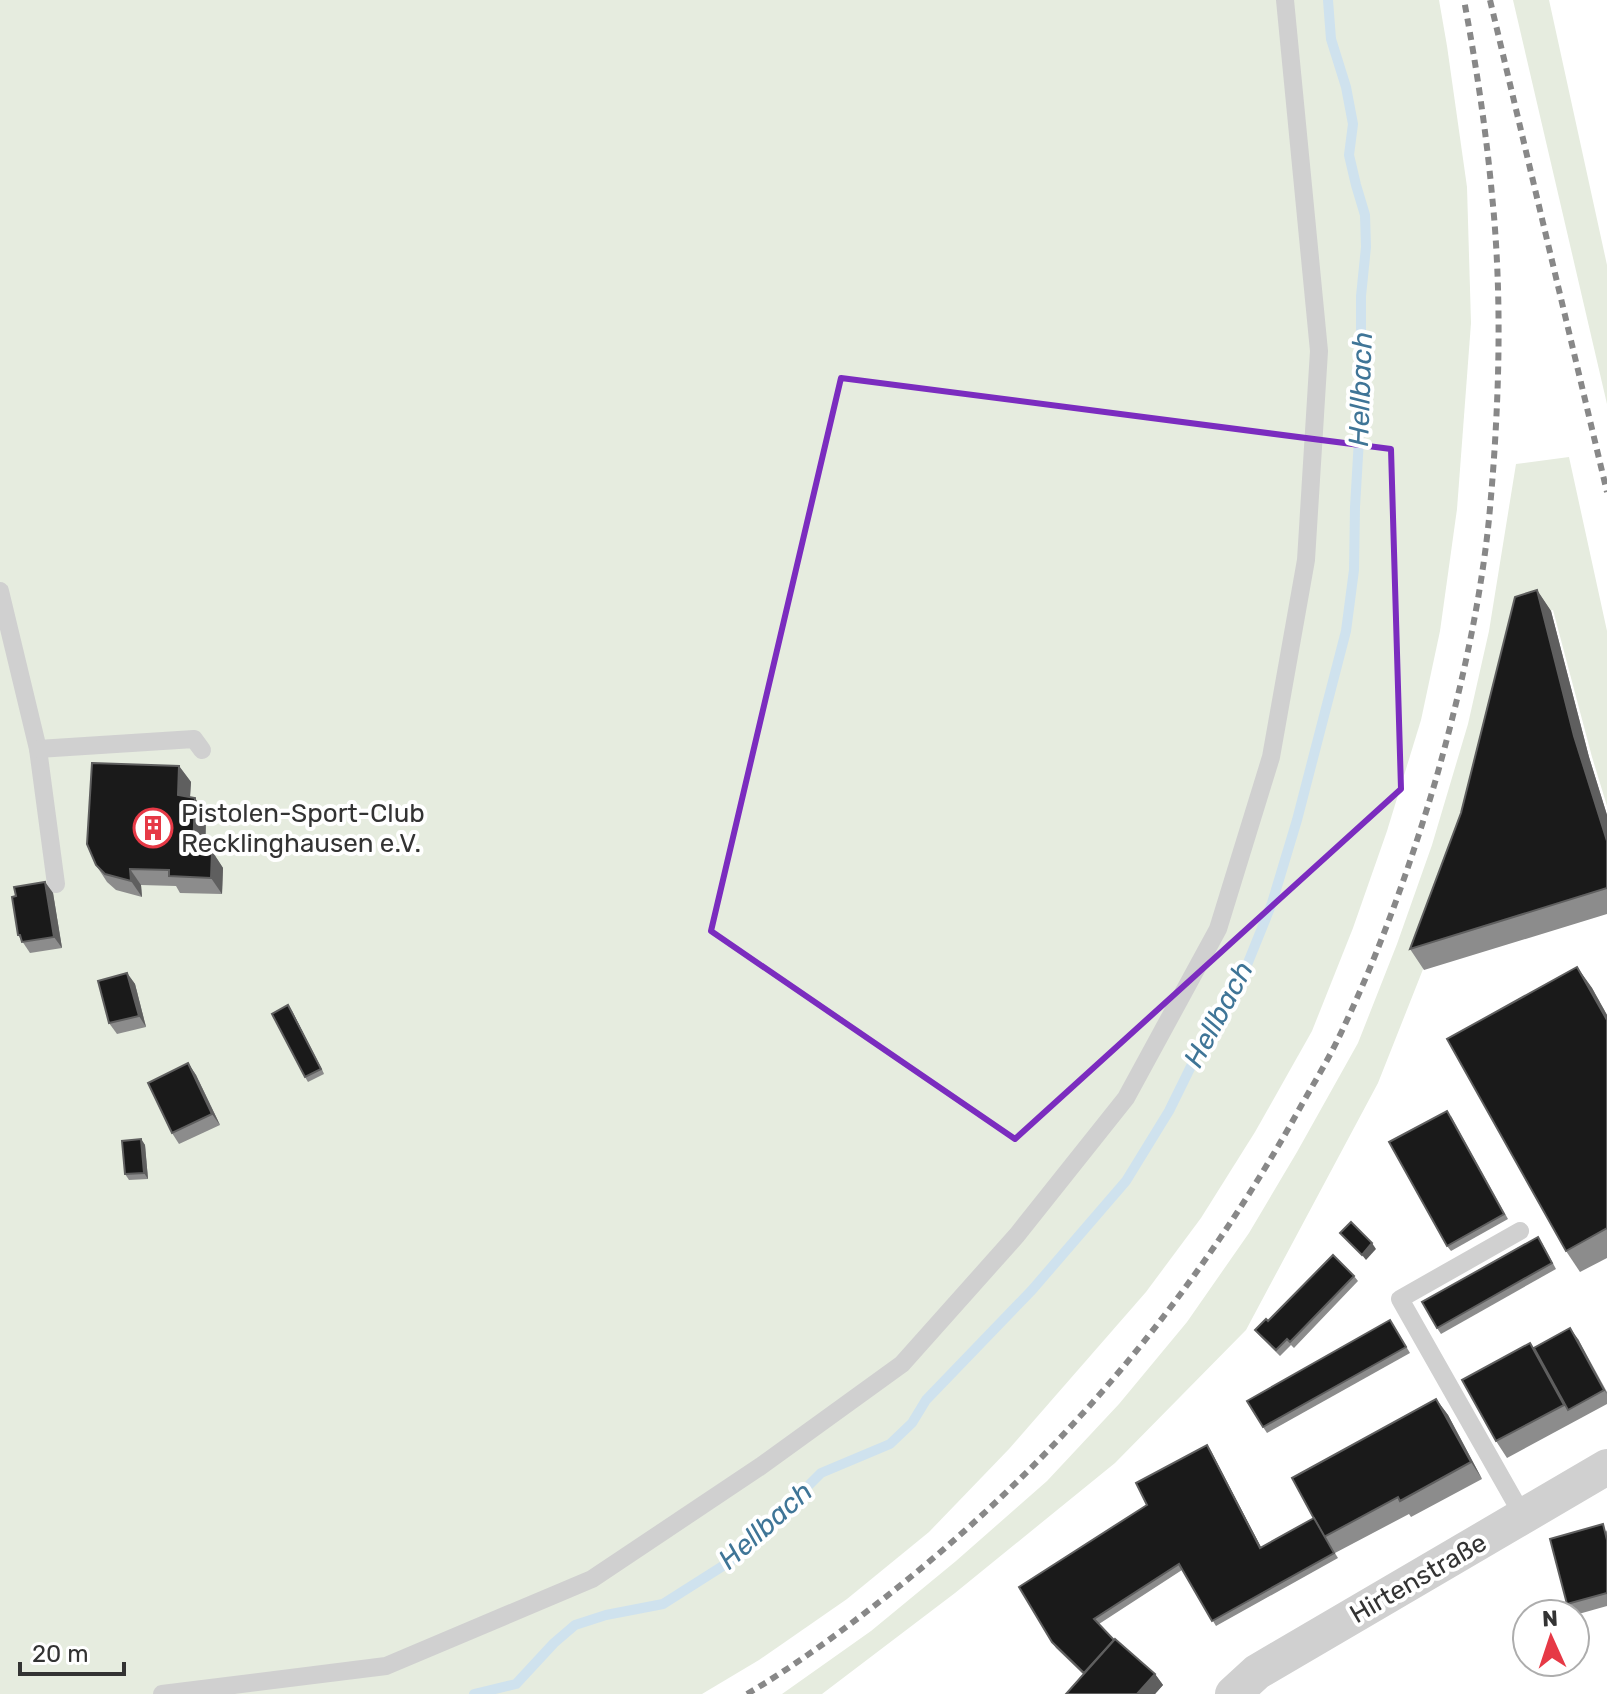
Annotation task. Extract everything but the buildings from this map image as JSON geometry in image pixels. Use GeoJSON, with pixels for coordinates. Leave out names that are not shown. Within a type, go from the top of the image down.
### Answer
{"type":"FeatureCollection","features":[{"type":"Feature","properties":{"kind":"street","name":"Hirtenstraße"},"geometry":{"type":"LineString","coordinates":[[1233,1694],[1257,1672],[1607,1467]]}},
{"type":"Feature","properties":{"kind":"lane"},"geometry":{"type":"LineString","coordinates":[[162,1694],[386,1666],[592,1579],[761,1466],[902,1364],[1017,1235],[1126,1098],[1218,929],[1271,757],[1306,560],[1319,351],[1285,0]]}},
{"type":"Feature","properties":{"kind":"lane"},"geometry":{"type":"LineString","coordinates":[[0,591],[38,749],[56,884]]}},
{"type":"Feature","properties":{"kind":"lane"},"geometry":{"type":"LineString","coordinates":[[38,749],[194,739],[202,750]]}},
{"type":"Feature","properties":{"kind":"lane"},"geometry":{"type":"LineString","coordinates":[[1520,1231],[1400,1299],[1523,1516]]}},
{"type":"Feature","properties":{"kind":"highlighted area"},"geometry":{"type":"Polygon","coordinates":[[[841,378],[1391,449],[1401,789],[1015,1139],[711,931],[841,378]]]}},
{"type":"Feature","properties":{"kind":"shaded area"},"geometry":{"type":"Polygon","coordinates":[[[0,0],[1439,0],[1467,187],[1471,323],[1457,509],[1440,631],[1421,720],[1387,831],[1312,1031],[1255,1132],[1201,1218],[1146,1292],[1009,1449],[929,1532],[847,1599],[759,1660],[702,1694],[0,1694],[0,0]]]}},
{"type":"Feature","properties":{"kind":"shaded area"},"geometry":{"type":"Polygon","coordinates":[[[1513,0],[1549,0],[1607,265],[1607,404],[1513,0]]]}},
{"type":"Feature","properties":{"kind":"shaded area"},"geometry":{"type":"Polygon","coordinates":[[[1569,457],[1607,631],[1607,806],[1553,610],[1529,616],[1452,896],[1378,1083],[1246,1330],[1115,1463],[955,1593],[822,1694],[782,1694],[871,1631],[1047,1481],[1119,1404],[1187,1322],[1249,1233],[1358,1043],[1432,845],[1468,724],[1489,631],[1516,464],[1569,457]]]}},
{"type":"Feature","properties":{"kind":"waterway","name":"Hellbach"},"geometry":{"type":"LineString","coordinates":[[474,1694],[516,1684],[575,1625],[606,1615],[663,1604],[737,1557],[821,1473],[890,1444],[912,1423],[926,1400],[1032,1290],[1126,1181],[1169,1111],[1201,1046],[1245,970],[1272,903],[1297,820],[1346,631],[1354,570],[1365,215],[1349,155],[1353,124],[1346,87],[1331,39],[1328,0]]}},
{"type":"Feature","properties":{"kind":"railway"},"geometry":{"type":"LineString","coordinates":[[747,1694],[839,1632],[954,1540],[1013,1486],[1121,1370],[1217,1243],[1260,1176],[1354,1006],[1404,877],[1445,747],[1475,618],[1489,519],[1497,398],[1498,276],[1487,146],[1464,0]]}},
{"type":"Feature","properties":{"kind":"railway"},"geometry":{"type":"LineString","coordinates":[[1490,0],[1607,492]]}},
{"type":"Feature","properties":{"kind":"place","name":"Pistolen-Sport-Club Recklinghausen e.V."},"geometry":{"type":"Point","coordinates":[153,828]}}]}
